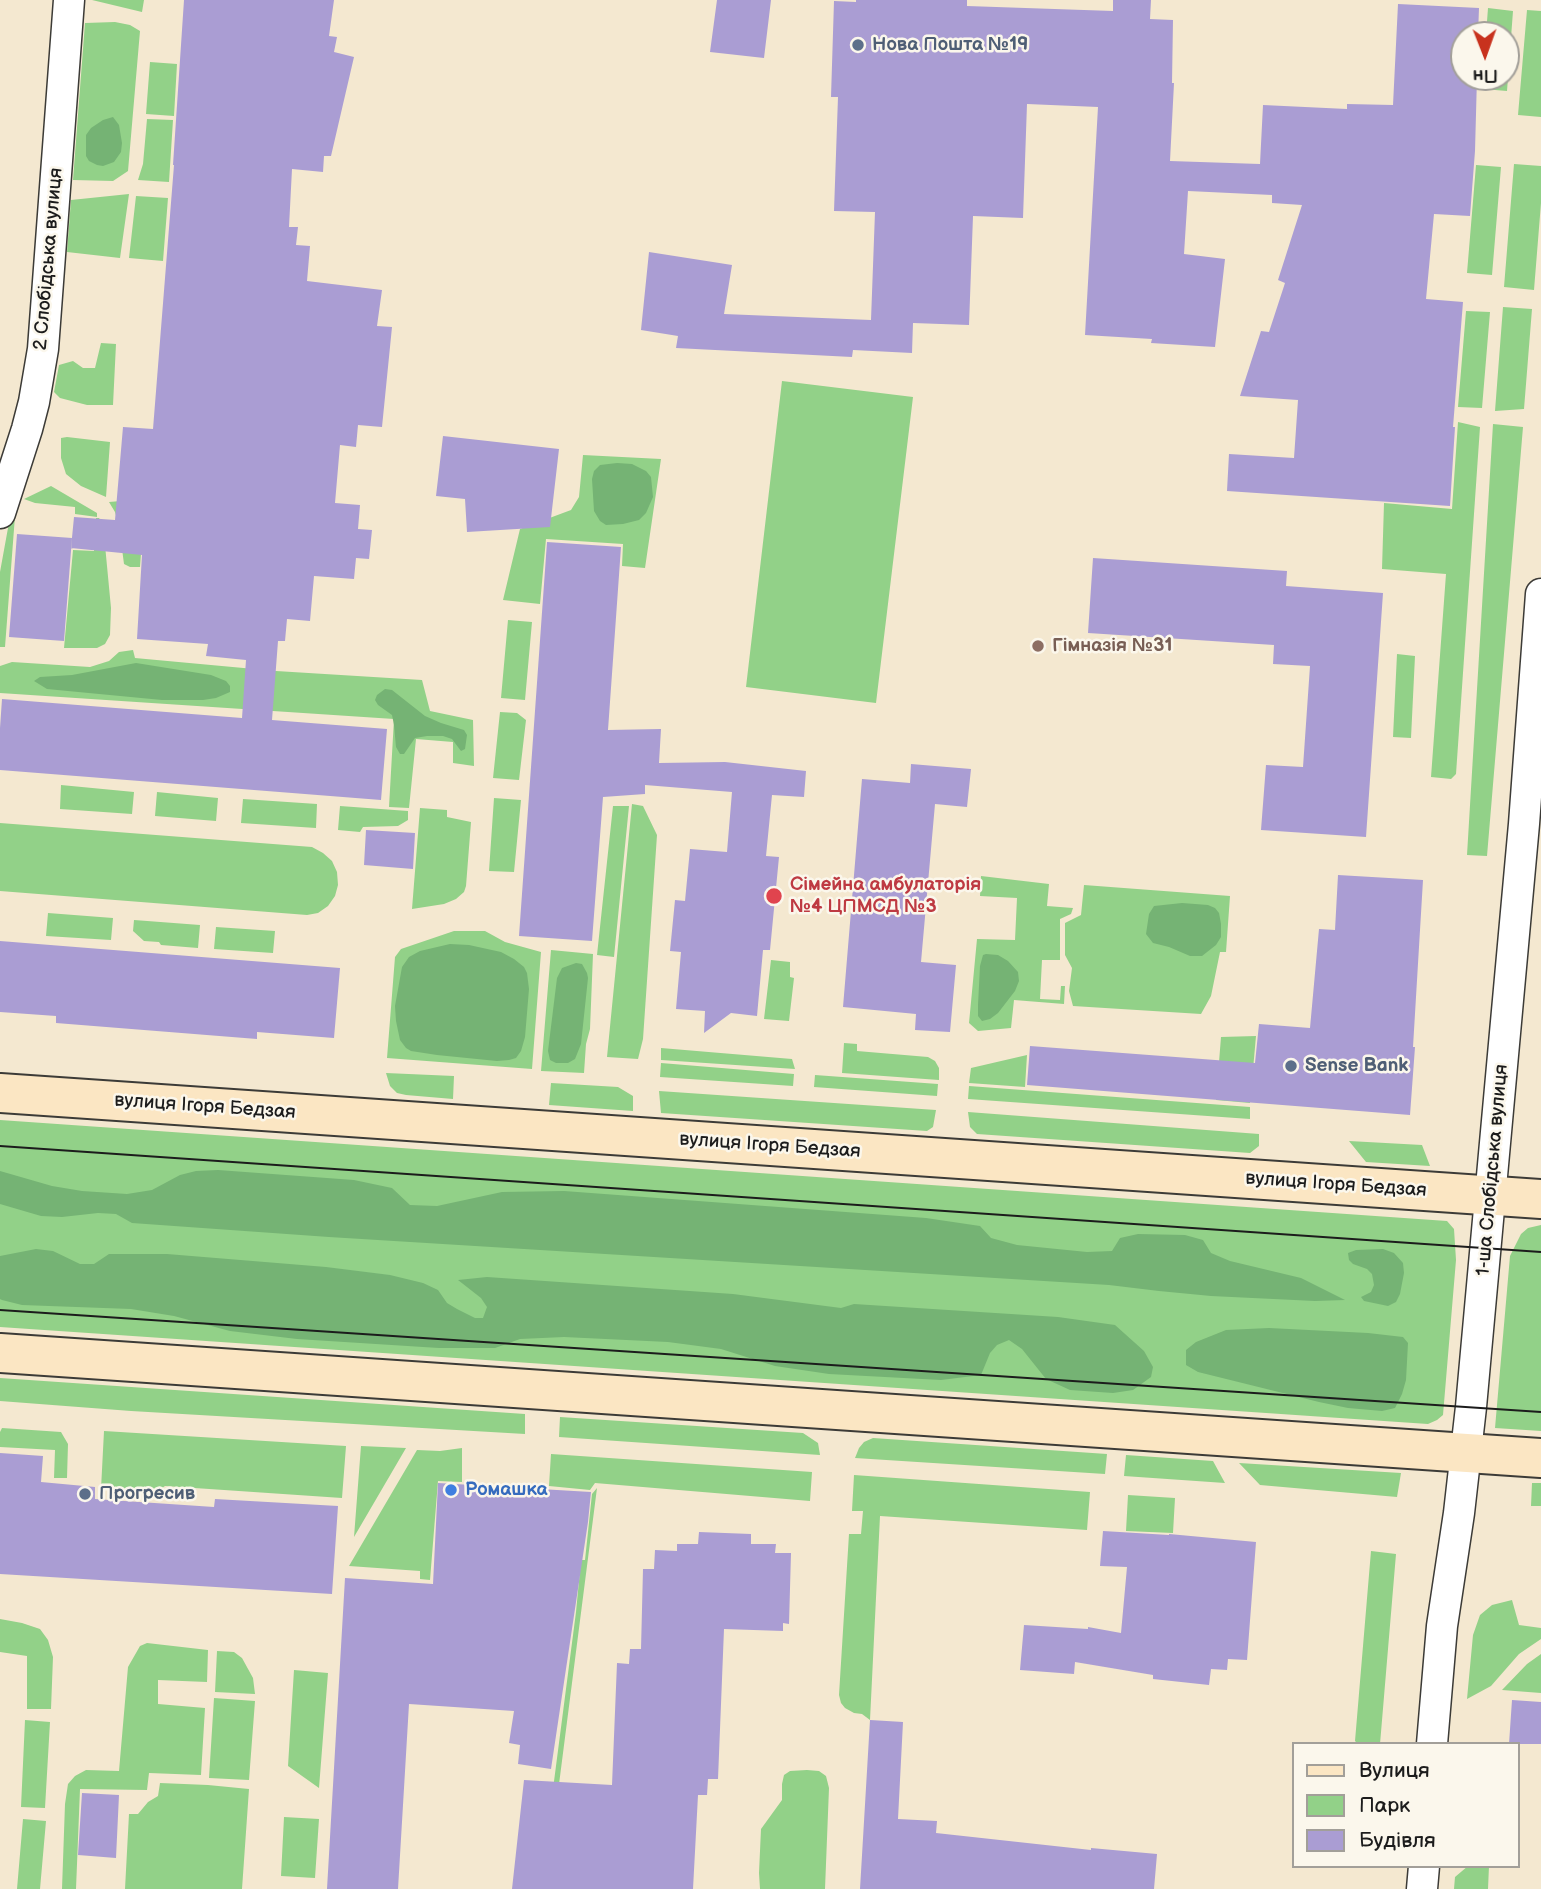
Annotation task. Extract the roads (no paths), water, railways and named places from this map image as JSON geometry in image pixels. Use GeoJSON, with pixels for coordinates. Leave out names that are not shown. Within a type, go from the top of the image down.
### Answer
{"type":"FeatureCollection","features":[{"type":"Feature","properties":{"kind":"street","name":"2 Слобідська вулиця"},"geometry":{"type":"LineString","coordinates":[[0,513],[30,415],[43,349],[69,0]]}},
{"type":"Feature","properties":{"kind":"street","name":"1-ша Слобідська вулиця"},"geometry":{"type":"LineString","coordinates":[[1432,1742],[1442,1626],[1467,1452],[1524,824],[1541,594]]}},
{"type":"Feature","properties":{"kind":"street","name":"вулиця Ігоря Бедзая"},"geometry":{"type":"LineString","coordinates":[[0,1093],[1541,1199]]}},
{"type":"Feature","properties":{"kind":"street"},"geometry":{"type":"LineString","coordinates":[[0,1353],[1541,1458]]}},
{"type":"Feature","properties":{"kind":"street"},"geometry":{"type":"LineString","coordinates":[[1422,1889],[1424,1868]]}},
{"type":"Feature","properties":{"kind":"tram line"},"geometry":{"type":"LineString","coordinates":[[0,1146],[1541,1252]]}},
{"type":"Feature","properties":{"kind":"tram line"},"geometry":{"type":"LineString","coordinates":[[0,1310],[1541,1412]]}},
{"type":"Feature","properties":{"kind":"place","name":"Нова Пошта №19"},"geometry":{"type":"Point","coordinates":[858,45]}},
{"type":"Feature","properties":{"kind":"place","name":"Гімназія №31"},"geometry":{"type":"Point","coordinates":[1038,646]}},
{"type":"Feature","properties":{"kind":"place","name":"Сімейна амбулаторія №4 ЦПМСД №3"},"geometry":{"type":"Point","coordinates":[774,896]}},
{"type":"Feature","properties":{"kind":"place","name":"Sense Bank"},"geometry":{"type":"Point","coordinates":[1291,1066]}},
{"type":"Feature","properties":{"kind":"place","name":"Ромашка"},"geometry":{"type":"Point","coordinates":[451,1490]}},
{"type":"Feature","properties":{"kind":"place","name":"Прогресив"},"geometry":{"type":"Point","coordinates":[85,1494]}}]}
